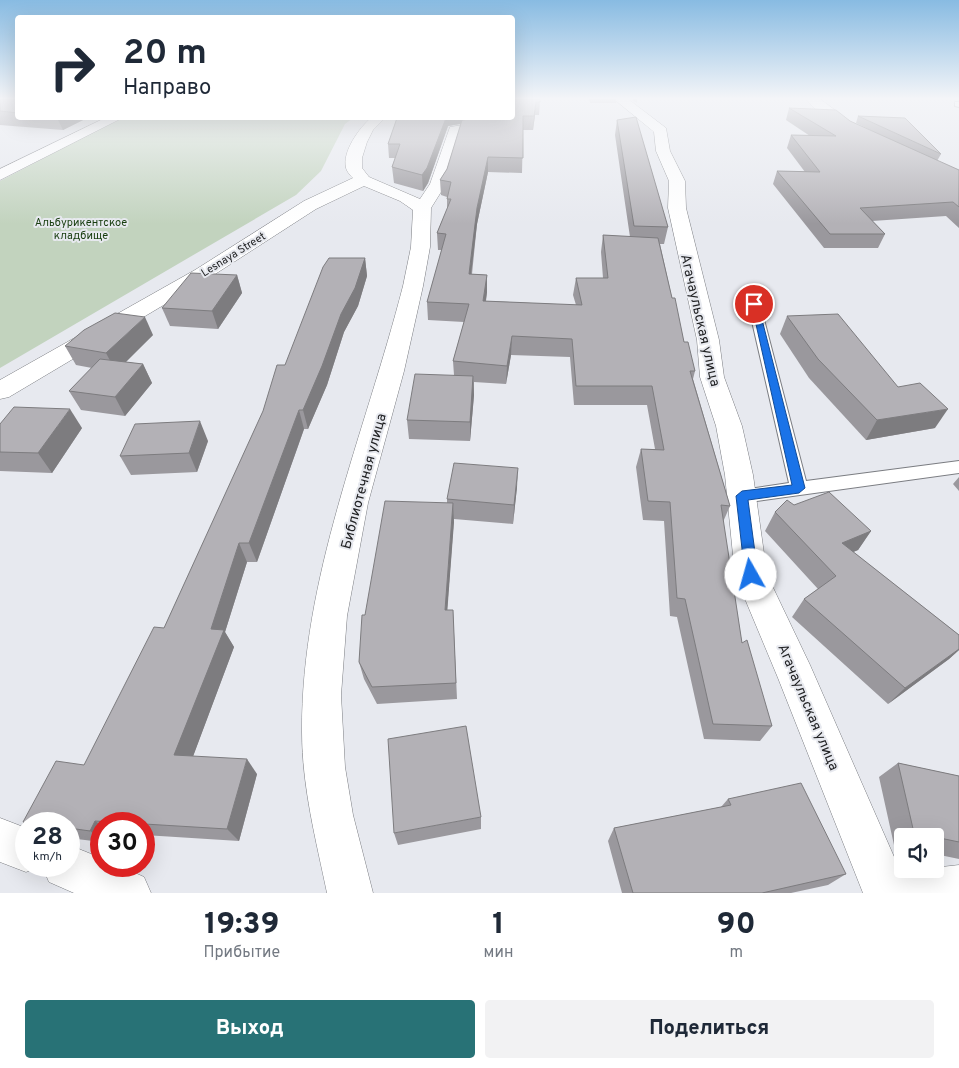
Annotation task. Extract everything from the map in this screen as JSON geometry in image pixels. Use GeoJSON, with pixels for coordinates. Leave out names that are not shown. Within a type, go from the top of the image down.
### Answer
{"type":"FeatureCollection","features":[{"type":"Feature","properties":{"kind":"street"},"geometry":{"type":"LineString","coordinates":[[0,175],[69,141]]}},
{"type":"Feature","properties":{"kind":"street"},"geometry":{"type":"LineString","coordinates":[[362,141],[354,158],[354,169],[363,180],[406,197],[422,208],[438,184],[452,141]]}},
{"type":"Feature","properties":{"kind":"street","name":"Агачаульская улица"},"geometry":{"type":"LineString","coordinates":[[662,141],[664,151],[677,181],[677,208],[708,340],[712,377],[729,426],[742,496],[751,575],[797,678],[886,893]]}},
{"type":"Feature","properties":{"kind":"street","name":"Lesnaya Street"},"geometry":{"type":"LineString","coordinates":[[0,391],[46,362],[202,274],[310,205],[363,180]]}},
{"type":"Feature","properties":{"kind":"street","name":"Библиотечная улица"},"geometry":{"type":"LineString","coordinates":[[350,893],[324,768],[322,700],[328,638],[344,543],[363,471],[383,408],[416,273],[423,224],[422,208]]}},
{"type":"Feature","properties":{"kind":"street"},"geometry":{"type":"LineString","coordinates":[[0,840],[15,846]]}},
{"type":"Feature","properties":{"kind":"street"},"geometry":{"type":"LineString","coordinates":[[80,872],[128,893]]}},
{"type":"Feature","properties":{"kind":"street"},"geometry":{"type":"LineString","coordinates":[[915,893],[959,888]]}},
{"type":"Feature","properties":{"kind":"lane"},"geometry":{"type":"LineString","coordinates":[[754,304],[799,488]]}},
{"type":"Feature","properties":{"kind":"lane"},"geometry":{"type":"LineString","coordinates":[[742,496],[959,467]]}},
{"type":"Feature","properties":{"kind":"green space","name":"Альбурикентское кладбище"},"geometry":{"type":"Polygon","coordinates":[[[77,141],[336,141],[321,171],[296,195],[0,368],[0,181],[77,141]]]}},
{"type":"Feature","properties":{"kind":"building"},"geometry":{"type":"Polygon","coordinates":[[[389,141],[437,141],[427,168],[422,175],[392,167],[400,144],[388,144],[389,141]]]}},
{"type":"Feature","properties":{"kind":"building"},"geometry":{"type":"Polygon","coordinates":[[[456,141],[523,141],[523,158],[488,157],[477,208],[469,274],[487,275],[483,301],[582,305],[576,278],[608,278],[603,235],[658,238],[672,298],[675,298],[684,342],[688,342],[695,371],[690,371],[730,506],[721,505],[742,643],[747,640],[772,726],[713,724],[685,599],[677,598],[670,502],[648,501],[641,449],[664,450],[652,386],[576,386],[572,339],[512,336],[507,366],[453,361],[469,304],[427,302],[446,234],[437,233],[451,199],[447,199],[451,182],[440,180],[447,169],[456,141]]]}},
{"type":"Feature","properties":{"kind":"building"},"geometry":{"type":"Polygon","coordinates":[[[620,141],[643,141],[668,227],[634,226],[620,141]]]}},
{"type":"Feature","properties":{"kind":"building"},"geometry":{"type":"Polygon","coordinates":[[[795,141],[894,141],[959,170],[959,207],[953,202],[860,208],[885,234],[830,234],[777,171],[820,172],[795,141]]]}},
{"type":"Feature","properties":{"kind":"building"},"geometry":{"type":"Polygon","coordinates":[[[912,141],[928,141],[941,154],[912,141]]]}},
{"type":"Feature","properties":{"kind":"building"},"geometry":{"type":"Polygon","coordinates":[[[329,258],[365,258],[355,288],[341,314],[303,410],[299,410],[249,543],[239,543],[211,629],[224,630],[174,755],[247,759],[227,829],[155,825],[155,812],[90,812],[90,831],[80,830],[80,812],[28,812],[56,761],[84,765],[154,627],[164,628],[263,411],[277,365],[285,365],[323,267],[329,258]]]}},
{"type":"Feature","properties":{"kind":"building"},"geometry":{"type":"Polygon","coordinates":[[[191,273],[237,275],[212,311],[162,308],[191,273]]]}},
{"type":"Feature","properties":{"kind":"building"},"geometry":{"type":"Polygon","coordinates":[[[115,313],[145,317],[106,353],[65,346],[84,330],[115,313]]]}},
{"type":"Feature","properties":{"kind":"building"},"geometry":{"type":"Polygon","coordinates":[[[838,314],[898,387],[920,383],[948,409],[877,420],[818,359],[787,316],[838,314]]]}},
{"type":"Feature","properties":{"kind":"building"},"geometry":{"type":"Polygon","coordinates":[[[100,359],[143,364],[115,397],[69,391],[100,359]]]}},
{"type":"Feature","properties":{"kind":"building"},"geometry":{"type":"Polygon","coordinates":[[[415,374],[473,376],[470,422],[407,420],[415,374]]]}},
{"type":"Feature","properties":{"kind":"building"},"geometry":{"type":"Polygon","coordinates":[[[14,407],[70,409],[38,453],[0,452],[0,424],[14,407]]]}},
{"type":"Feature","properties":{"kind":"building"},"geometry":{"type":"Polygon","coordinates":[[[200,421],[189,453],[120,456],[135,424],[200,421]]]}},
{"type":"Feature","properties":{"kind":"building"},"geometry":{"type":"Polygon","coordinates":[[[454,463],[518,468],[514,505],[447,499],[454,463]]]}},
{"type":"Feature","properties":{"kind":"building"},"geometry":{"type":"Polygon","coordinates":[[[829,492],[871,531],[842,543],[959,635],[959,649],[905,688],[804,599],[836,576],[775,512],[787,500],[794,505],[829,492]]]}},
{"type":"Feature","properties":{"kind":"building"},"geometry":{"type":"Polygon","coordinates":[[[385,501],[453,503],[445,610],[453,610],[456,683],[372,687],[359,662],[362,615],[365,615],[385,501]]]}},
{"type":"Feature","properties":{"kind":"building"},"geometry":{"type":"Polygon","coordinates":[[[466,726],[481,817],[394,833],[388,739],[466,726]]]}},
{"type":"Feature","properties":{"kind":"building"},"geometry":{"type":"Polygon","coordinates":[[[898,763],[959,776],[959,842],[944,839],[944,828],[913,828],[898,763]]]}},
{"type":"Feature","properties":{"kind":"building"},"geometry":{"type":"Polygon","coordinates":[[[801,783],[846,874],[762,893],[633,893],[614,828],[731,805],[728,799],[801,783]]]}},
{"type":"Feature","properties":{"kind":"route"},"geometry":{"type":"LineString","coordinates":[[751,575],[742,496],[799,488],[754,304]]}}]}
